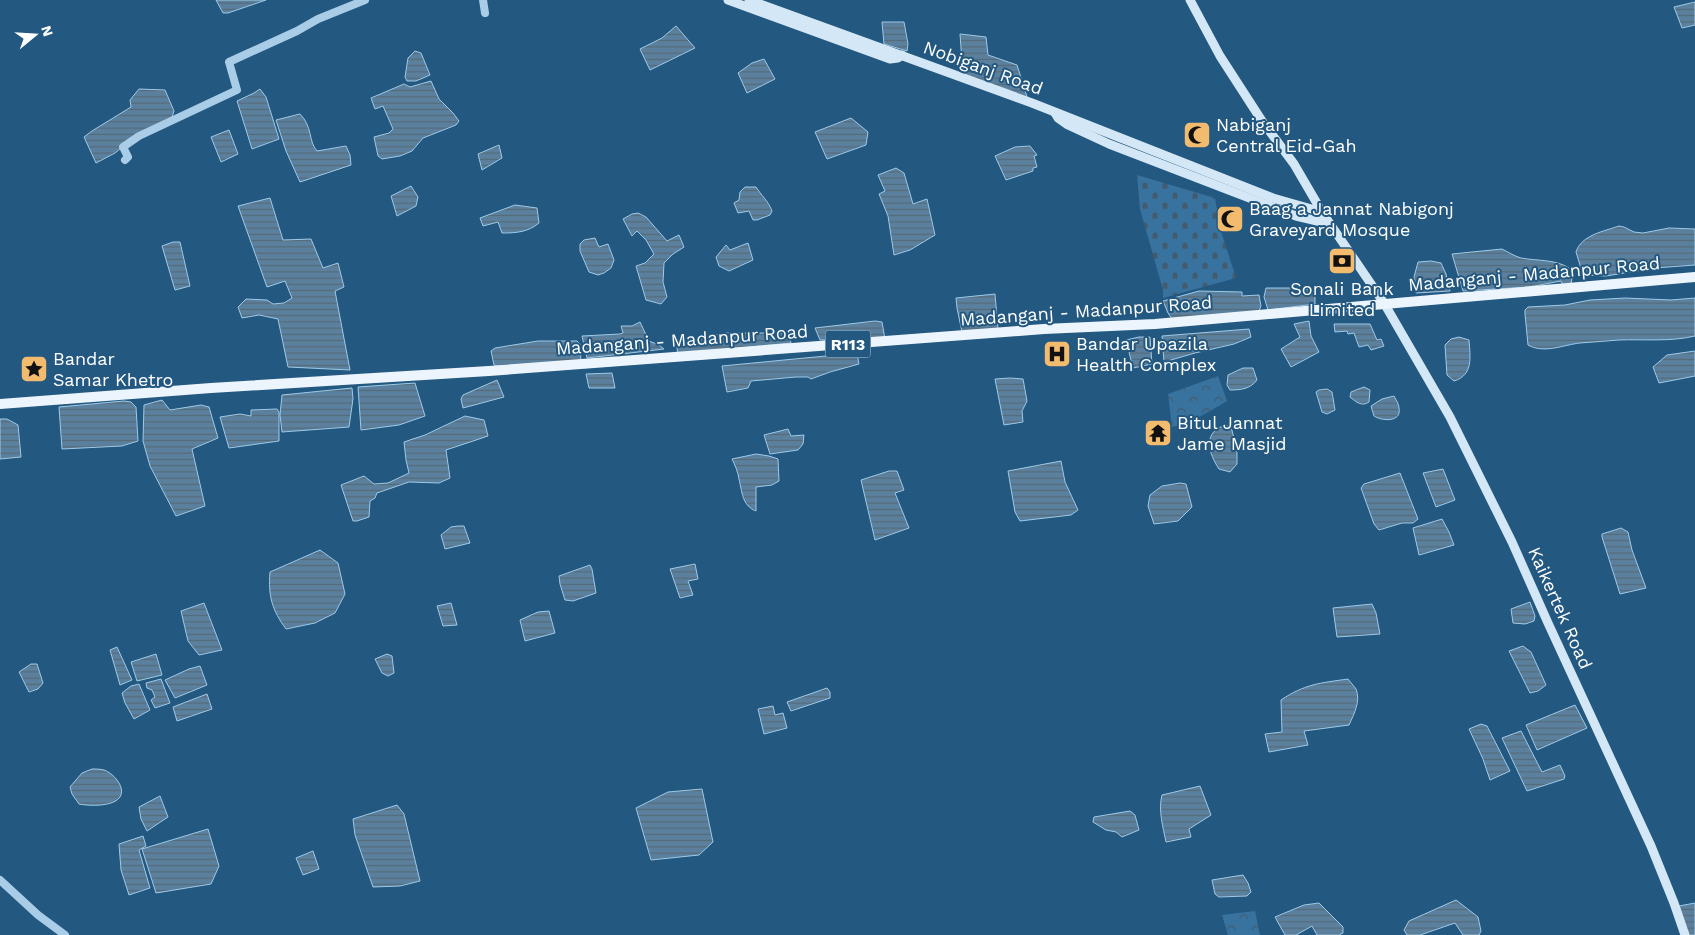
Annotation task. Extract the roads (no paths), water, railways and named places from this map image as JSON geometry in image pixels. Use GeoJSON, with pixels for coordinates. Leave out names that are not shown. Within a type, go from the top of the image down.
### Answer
{"type":"FeatureCollection","features":[{"type":"Feature","properties":{"kind":"main road","name":"Nobiganj Road"},"geometry":{"type":"LineString","coordinates":[[728,0],[890,59],[898,58],[902,55]]}},
{"type":"Feature","properties":{"kind":"main road","name":"Nobiganj Road"},"geometry":{"type":"LineString","coordinates":[[749,0],[1053,111],[1273,198],[1322,212]]}},
{"type":"Feature","properties":{"kind":"main road","name":"Kaikertek Road"},"geometry":{"type":"LineString","coordinates":[[1190,0],[1220,56],[1262,121],[1294,164],[1322,212],[1384,303],[1450,417],[1512,542],[1651,846],[1685,935]]}},
{"type":"Feature","properties":{"kind":"main road","name":"Nobiganj Road"},"geometry":{"type":"LineString","coordinates":[[1053,111],[1058,118],[1068,125],[1109,144],[1296,216],[1330,224]]}},
{"type":"Feature","properties":{"kind":"main road","name":"Madanganj - Madanpur Road"},"geometry":{"type":"LineString","coordinates":[[0,404],[211,388],[489,371],[1044,329],[1155,324],[1695,277]]}},
{"type":"Feature","properties":{"kind":"street"},"geometry":{"type":"LineString","coordinates":[[124,160],[128,157],[123,147],[139,136],[237,90],[229,62],[318,19],[365,0]]}},
{"type":"Feature","properties":{"kind":"street"},"geometry":{"type":"LineString","coordinates":[[483,0],[485,13]]}},
{"type":"Feature","properties":{"kind":"street"},"geometry":{"type":"LineString","coordinates":[[0,880],[65,935]]}},
{"type":"Feature","properties":{"kind":"place","name":"Nabiganj Central Eid-Gah"},"geometry":{"type":"Point","coordinates":[1197,135]}},
{"type":"Feature","properties":{"kind":"place","name":"Baag a Jannat Nabigonj Graveyard Mosque"},"geometry":{"type":"Point","coordinates":[1230,219]}},
{"type":"Feature","properties":{"kind":"place","name":"Sonali Bank Limited"},"geometry":{"type":"Point","coordinates":[1342,261]}},
{"type":"Feature","properties":{"kind":"place","name":"Bandar Upazila Health Complex"},"geometry":{"type":"Point","coordinates":[1057,354]}},
{"type":"Feature","properties":{"kind":"place","name":"Bandar Samar Khetro"},"geometry":{"type":"Point","coordinates":[34,369]}},
{"type":"Feature","properties":{"kind":"place","name":"Bitul Jannat Jame Masjid"},"geometry":{"type":"Point","coordinates":[1158,433]}}]}
